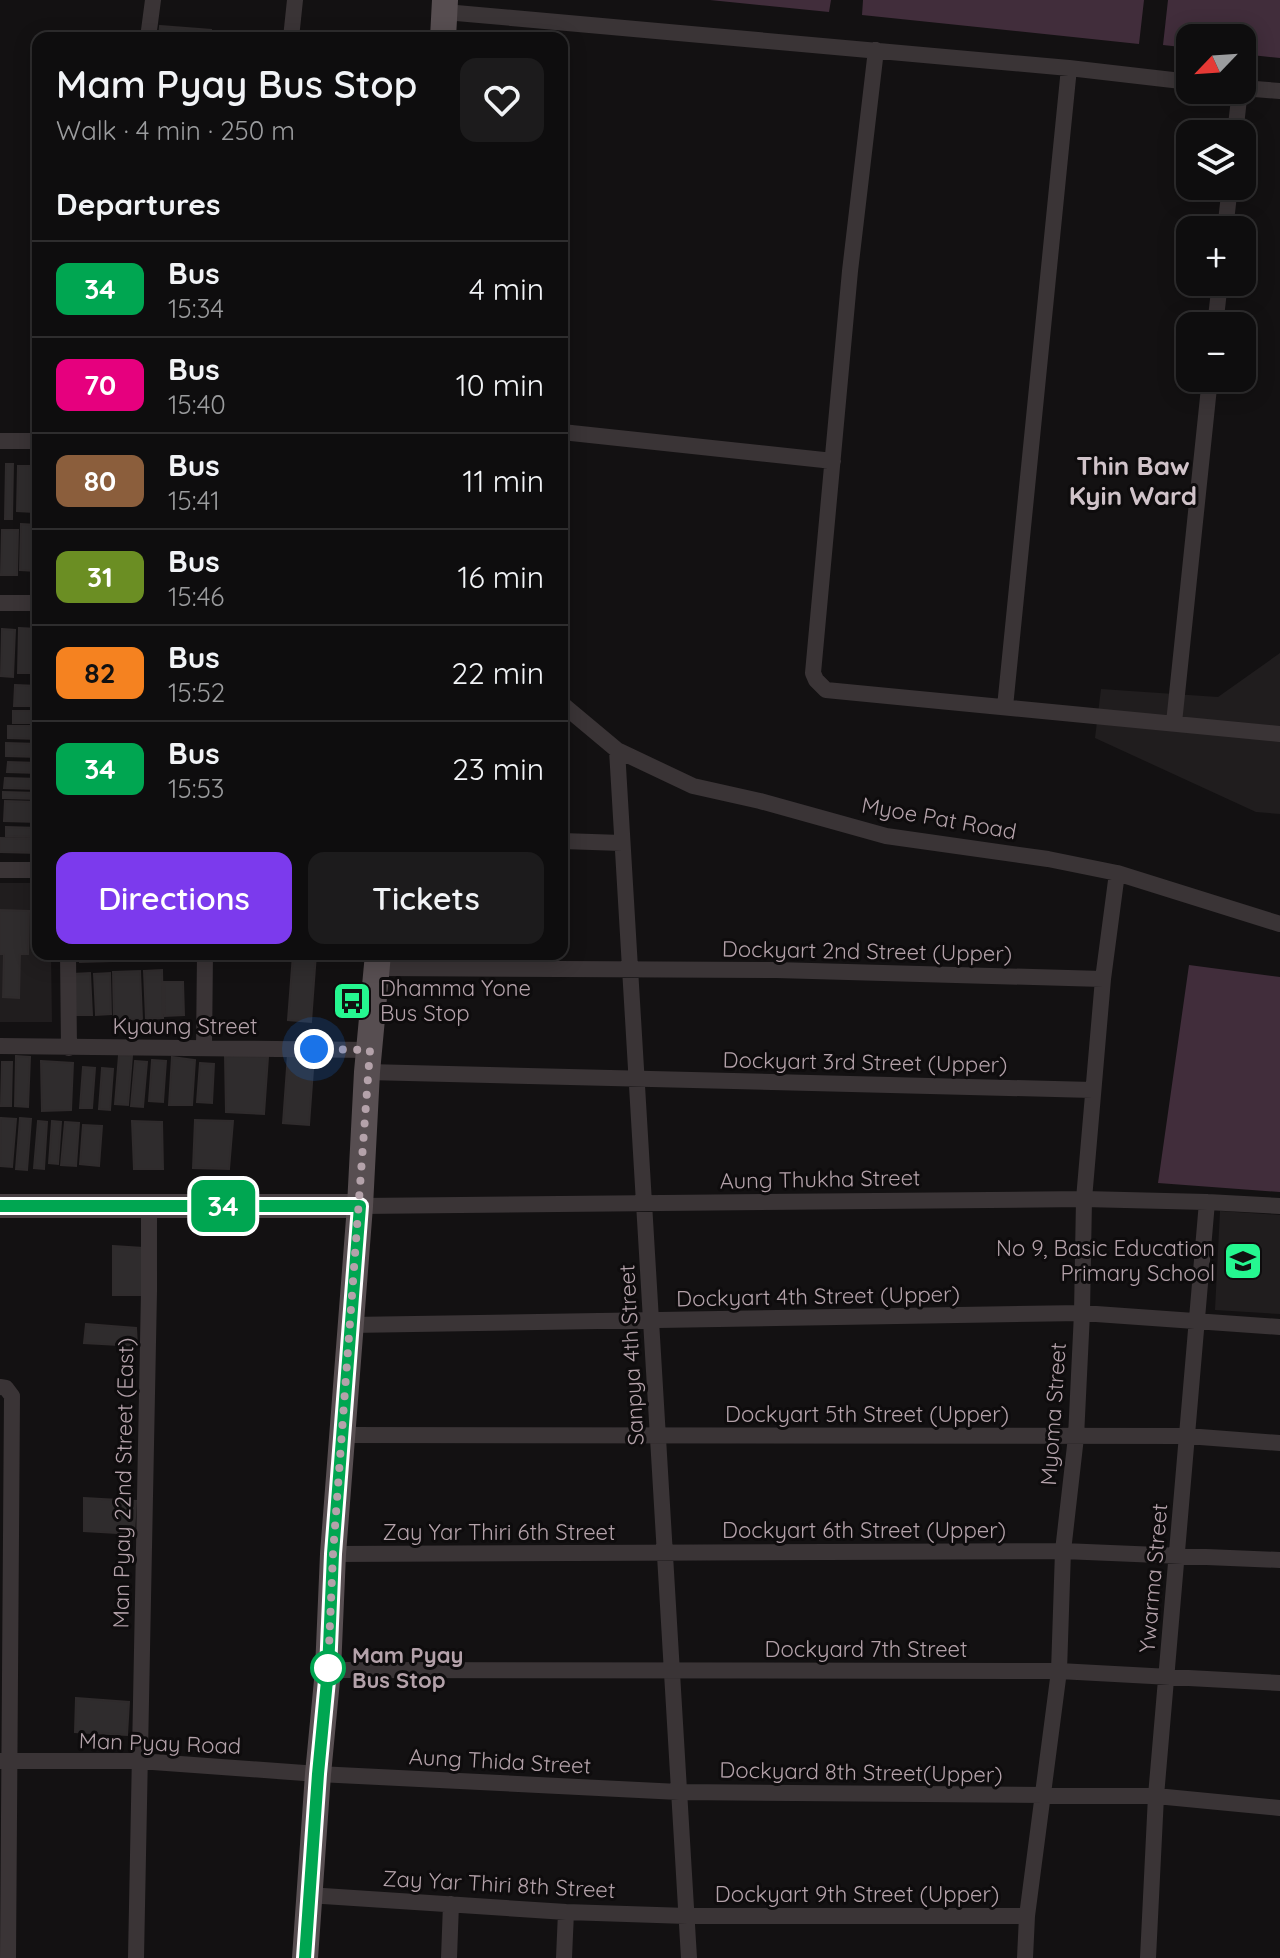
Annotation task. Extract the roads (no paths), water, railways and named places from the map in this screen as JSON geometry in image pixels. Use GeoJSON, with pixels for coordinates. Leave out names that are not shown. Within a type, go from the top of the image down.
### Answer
{"type":"FeatureCollection","features":[{"type":"Feature","properties":{"kind":"main road"},"geometry":{"type":"LineString","coordinates":[[305,1958],[328,1670],[333,1554],[368,1061],[378,961]]}},
{"type":"Feature","properties":{"kind":"main road"},"geometry":{"type":"LineString","coordinates":[[0,1206],[360,1206]]}},
{"type":"Feature","properties":{"kind":"street"},"geometry":{"type":"LineString","coordinates":[[149,32],[153,0]]}},
{"type":"Feature","properties":{"kind":"street"},"geometry":{"type":"LineString","coordinates":[[292,32],[295,0]]}},
{"type":"Feature","properties":{"kind":"street"},"geometry":{"type":"LineString","coordinates":[[445,17],[876,50],[1176,80]]}},
{"type":"Feature","properties":{"kind":"street"},"geometry":{"type":"LineString","coordinates":[[876,50],[850,271],[813,673],[816,680],[826,690],[1280,734]]}},
{"type":"Feature","properties":{"kind":"street"},"geometry":{"type":"LineString","coordinates":[[1005,707],[1069,68]]}},
{"type":"Feature","properties":{"kind":"street"},"geometry":{"type":"LineString","coordinates":[[1256,90],[1280,91]]}},
{"type":"Feature","properties":{"kind":"street"},"geometry":{"type":"LineString","coordinates":[[1174,723],[1209,392]]}},
{"type":"Feature","properties":{"kind":"street"},"geometry":{"type":"LineString","coordinates":[[568,433],[833,461]]}},
{"type":"Feature","properties":{"kind":"street"},"geometry":{"type":"LineString","coordinates":[[0,441],[32,441]]}},
{"type":"Feature","properties":{"kind":"street"},"geometry":{"type":"LineString","coordinates":[[0,603],[32,603]]}},
{"type":"Feature","properties":{"kind":"street","name":"Myoe Pat Road"},"geometry":{"type":"LineString","coordinates":[[568,709],[617,750],[693,786],[886,836],[1048,859],[1117,873],[1280,924]]}},
{"type":"Feature","properties":{"kind":"street","name":"Sanpya 4th Street"},"geometry":{"type":"LineString","coordinates":[[617,750],[689,1958]]}},
{"type":"Feature","properties":{"kind":"street"},"geometry":{"type":"LineString","coordinates":[[568,841],[622,843]]}},
{"type":"Feature","properties":{"kind":"street"},"geometry":{"type":"LineString","coordinates":[[0,870],[32,870]]}},
{"type":"Feature","properties":{"kind":"street","name":"Myoma Street"},"geometry":{"type":"LineString","coordinates":[[1025,1958],[1027,1916],[1059,1671],[1063,1551],[1076,1437],[1084,1199],[1103,979],[1117,873]]}},
{"type":"Feature","properties":{"kind":"street"},"geometry":{"type":"LineString","coordinates":[[68,960],[69,1048]]}},
{"type":"Feature","properties":{"kind":"street"},"geometry":{"type":"LineString","coordinates":[[204,1048],[205,960]]}},
{"type":"Feature","properties":{"kind":"street","name":"Dockyart 2nd Street (Upper)"},"geometry":{"type":"LineString","coordinates":[[378,961],[1103,979]]}},
{"type":"Feature","properties":{"kind":"street","name":"Kyaung Street"},"geometry":{"type":"LineString","coordinates":[[0,1046],[204,1048],[636,1079]]}},
{"type":"Feature","properties":{"kind":"street","name":"Dockyart 3rd Street (Upper)"},"geometry":{"type":"LineString","coordinates":[[636,1079],[1093,1090]]}},
{"type":"Feature","properties":{"kind":"street","name":"Aung Thukha Street"},"geometry":{"type":"LineString","coordinates":[[360,1206],[1084,1199],[1280,1206]]}},
{"type":"Feature","properties":{"kind":"street","name":"Ywarma Street"},"geometry":{"type":"LineString","coordinates":[[1148,1958],[1156,1796],[1207,1202]]}},
{"type":"Feature","properties":{"kind":"street","name":"Man Pyay 22nd Street (East)"},"geometry":{"type":"LineString","coordinates":[[136,1958],[149,1206]]}},
{"type":"Feature","properties":{"kind":"street","name":"Dockyart 4th Street (Upper)"},"geometry":{"type":"LineString","coordinates":[[350,1325],[1082,1313],[1280,1327]]}},
{"type":"Feature","properties":{"kind":"street"},"geometry":{"type":"LineString","coordinates":[[0,1387],[6,1388],[12,1396],[5,1761],[8,1958]]}},
{"type":"Feature","properties":{"kind":"street","name":"Dockyart 5th Street (Upper)"},"geometry":{"type":"LineString","coordinates":[[342,1435],[1187,1436],[1280,1443]]}},
{"type":"Feature","properties":{"kind":"street","name":"Dockyart 6th Street (Upper)"},"geometry":{"type":"LineString","coordinates":[[665,1553],[1063,1551],[1280,1560]]}},
{"type":"Feature","properties":{"kind":"street","name":"Zay Yar Thiri 6th Street"},"geometry":{"type":"LineString","coordinates":[[333,1554],[665,1553]]}},
{"type":"Feature","properties":{"kind":"street","name":"Dockyard 7th Street"},"geometry":{"type":"LineString","coordinates":[[328,1670],[1059,1671],[1280,1683]]}},
{"type":"Feature","properties":{"kind":"street","name":"Man Pyay Road"},"geometry":{"type":"LineString","coordinates":[[5,1761],[139,1761],[318,1774]]}},
{"type":"Feature","properties":{"kind":"street","name":"Aung Thida Street"},"geometry":{"type":"LineString","coordinates":[[318,1774],[679,1792]]}},
{"type":"Feature","properties":{"kind":"street","name":"Dockyard 8th Street(Upper)"},"geometry":{"type":"LineString","coordinates":[[679,1792],[1156,1796],[1280,1808]]}},
{"type":"Feature","properties":{"kind":"street","name":"Zay Yar Thiri 8th Street"},"geometry":{"type":"LineString","coordinates":[[308,1895],[566,1912],[687,1916]]}},
{"type":"Feature","properties":{"kind":"street"},"geometry":{"type":"LineString","coordinates":[[449,1958],[451,1904]]}},
{"type":"Feature","properties":{"kind":"street"},"geometry":{"type":"LineString","coordinates":[[564,1958],[566,1912]]}},
{"type":"Feature","properties":{"kind":"street","name":"Dockyart 9th Street (Upper)"},"geometry":{"type":"LineString","coordinates":[[687,1916],[1027,1916]]}},
{"type":"Feature","properties":{"kind":"place","name":"Dhamma Yone Bus Stop"},"geometry":{"type":"Point","coordinates":[352,1001]}},
{"type":"Feature","properties":{"kind":"place","name":"No 9, Basic Education Primary School"},"geometry":{"type":"Point","coordinates":[1243,1261]}},
{"type":"Feature","properties":{"kind":"place","name":"Mam Pyay Bus Stop"},"geometry":{"type":"Point","coordinates":[328,1668]}},
{"type":"Feature","properties":{"kind":"district","name":"Thin Baw Kyin Ward"},"geometry":{"type":"Point","coordinates":[1133,480]}}]}
